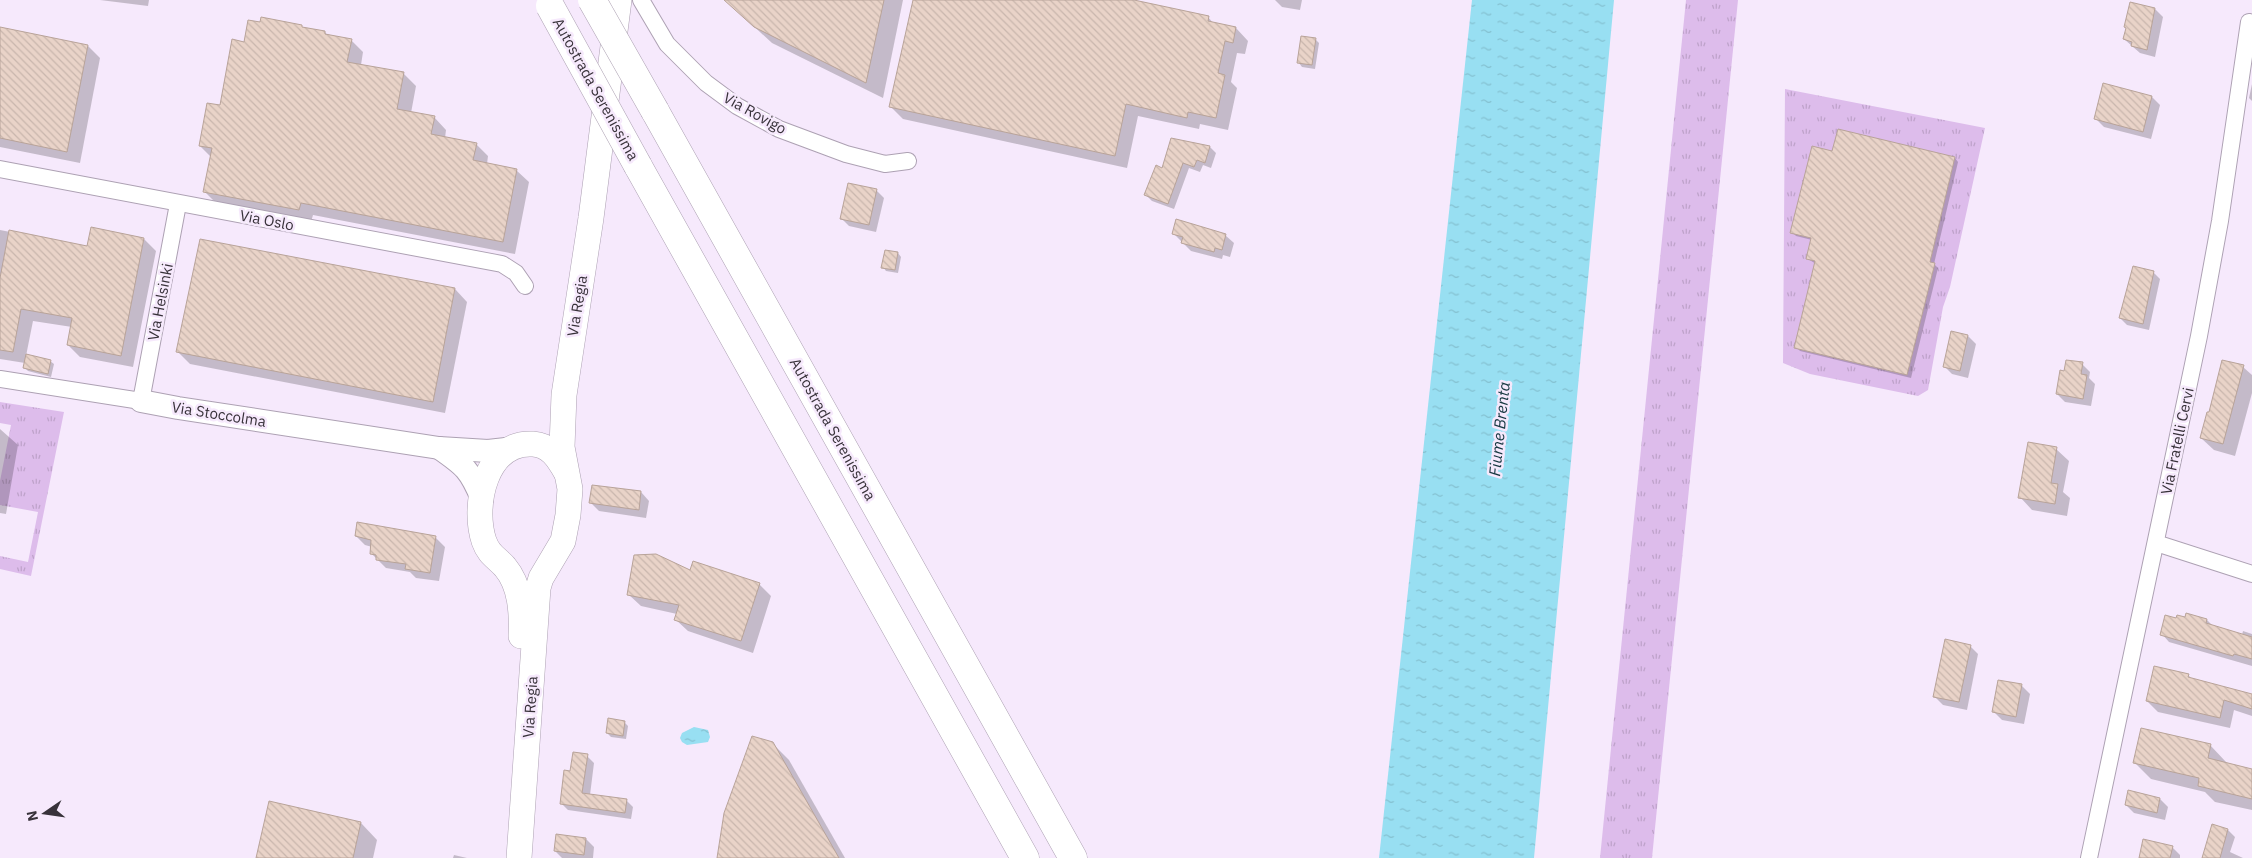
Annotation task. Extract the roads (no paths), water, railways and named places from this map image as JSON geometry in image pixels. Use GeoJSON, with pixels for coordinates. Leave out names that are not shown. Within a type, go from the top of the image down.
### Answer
{"type":"FeatureCollection","features":[{"type":"Feature","properties":{"kind":"highway","name":"Autostrada Serenissima"},"geometry":{"type":"LineString","coordinates":[[592,0],[1073,858]]}},
{"type":"Feature","properties":{"kind":"highway","name":"Autostrada Serenissima"},"geometry":{"type":"LineString","coordinates":[[548,3],[1026,858]]}},
{"type":"Feature","properties":{"kind":"main road","name":"Via Regia"},"geometry":{"type":"LineString","coordinates":[[519,858],[538,588],[564,541],[568,515],[570,488],[562,448],[564,395],[619,0]]}},
{"type":"Feature","properties":{"kind":"main road","name":"Via Regia"},"geometry":{"type":"LineString","coordinates":[[503,858],[521,630],[519,596],[512,578],[504,566],[494,558],[483,538],[482,500],[490,468],[516,446],[547,424],[564,395]]}},
{"type":"Feature","properties":{"kind":"main road","name":"Via Regia"},"geometry":{"type":"LineString","coordinates":[[516,446],[538,444],[550,450],[566,472]]}},
{"type":"Feature","properties":{"kind":"main road"},"geometry":{"type":"LineString","coordinates":[[504,566],[522,570],[537,569],[552,560]]}},
{"type":"Feature","properties":{"kind":"street","name":"Via Rovigo"},"geometry":{"type":"LineString","coordinates":[[641,0],[667,44],[706,83],[736,106],[779,129],[846,154],[885,164],[908,161]]}},
{"type":"Feature","properties":{"kind":"street","name":"Via Fratelli Cervi"},"geometry":{"type":"LineString","coordinates":[[2089,858],[2199,336],[2220,220],[2249,22]]}},
{"type":"Feature","properties":{"kind":"street","name":"Via Oslo"},"geometry":{"type":"LineString","coordinates":[[0,169],[502,264],[516,273],[525,286]]}},
{"type":"Feature","properties":{"kind":"street","name":"Via Helsinki"},"geometry":{"type":"LineString","coordinates":[[141,401],[178,204]]}},
{"type":"Feature","properties":{"kind":"street","name":"Via Stoccolma"},"geometry":{"type":"LineString","coordinates":[[0,379],[439,448],[488,451],[516,446]]}},
{"type":"Feature","properties":{"kind":"street","name":"Via Stoccolma"},"geometry":{"type":"LineString","coordinates":[[439,448],[466,467],[474,478],[482,500]]}},
{"type":"Feature","properties":{"kind":"street"},"geometry":{"type":"LineString","coordinates":[[2156,543],[2252,574]]}},
{"type":"Feature","properties":{"kind":"water","name":"Fiume Brenta"},"geometry":{"type":"Polygon","coordinates":[[[1472,0],[1614,0],[1534,858],[1379,858],[1472,0]]]}},
{"type":"Feature","properties":{"kind":"water"},"geometry":{"type":"Polygon","coordinates":[[[694,727],[708,730],[710,737],[708,742],[687,745],[682,742],[680,738],[682,733],[694,727]]]}}]}
